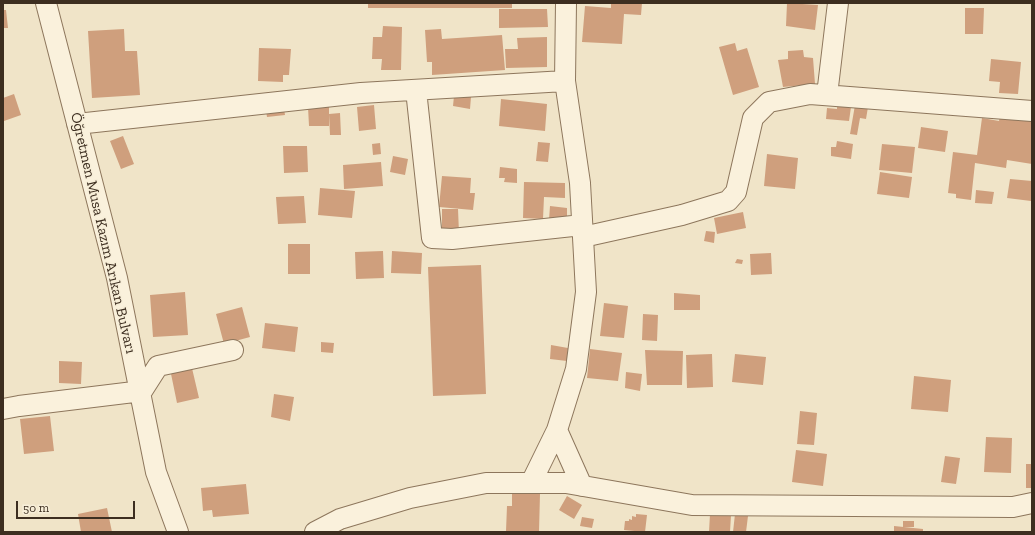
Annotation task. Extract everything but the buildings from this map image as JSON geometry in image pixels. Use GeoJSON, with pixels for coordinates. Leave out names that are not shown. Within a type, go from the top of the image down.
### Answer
{"type":"FeatureCollection","features":[{"type":"Feature","properties":{"kind":"street","name":"Öğretmen Musa Kazım Arıkan Bulvarı"},"geometry":{"type":"LineString","coordinates":[[46,3],[117,278],[156,472],[178,532]]}},
{"type":"Feature","properties":{"kind":"street"},"geometry":{"type":"LineString","coordinates":[[531,483],[557,430],[576,369],[586,292],[580,183],[565,81],[566,3]]}},
{"type":"Feature","properties":{"kind":"street"},"geometry":{"type":"LineString","coordinates":[[827,95],[838,3]]}},
{"type":"Feature","properties":{"kind":"street"},"geometry":{"type":"LineString","coordinates":[[77,124],[361,93],[565,81]]}},
{"type":"Feature","properties":{"kind":"street"},"geometry":{"type":"LineString","coordinates":[[416,90],[432,238],[452,239],[583,231],[682,215],[728,201],[736,192],[753,118],[769,102],[810,94],[1032,111]]}},
{"type":"Feature","properties":{"kind":"street"},"geometry":{"type":"LineString","coordinates":[[3,409],[140,392],[158,366],[234,350]]}},
{"type":"Feature","properties":{"kind":"street"},"geometry":{"type":"LineString","coordinates":[[557,430],[582,486]]}},
{"type":"Feature","properties":{"kind":"street"},"geometry":{"type":"LineString","coordinates":[[315,532],[340,519],[410,498],[486,483],[566,483],[692,505],[1013,507],[1032,503]]}}]}
